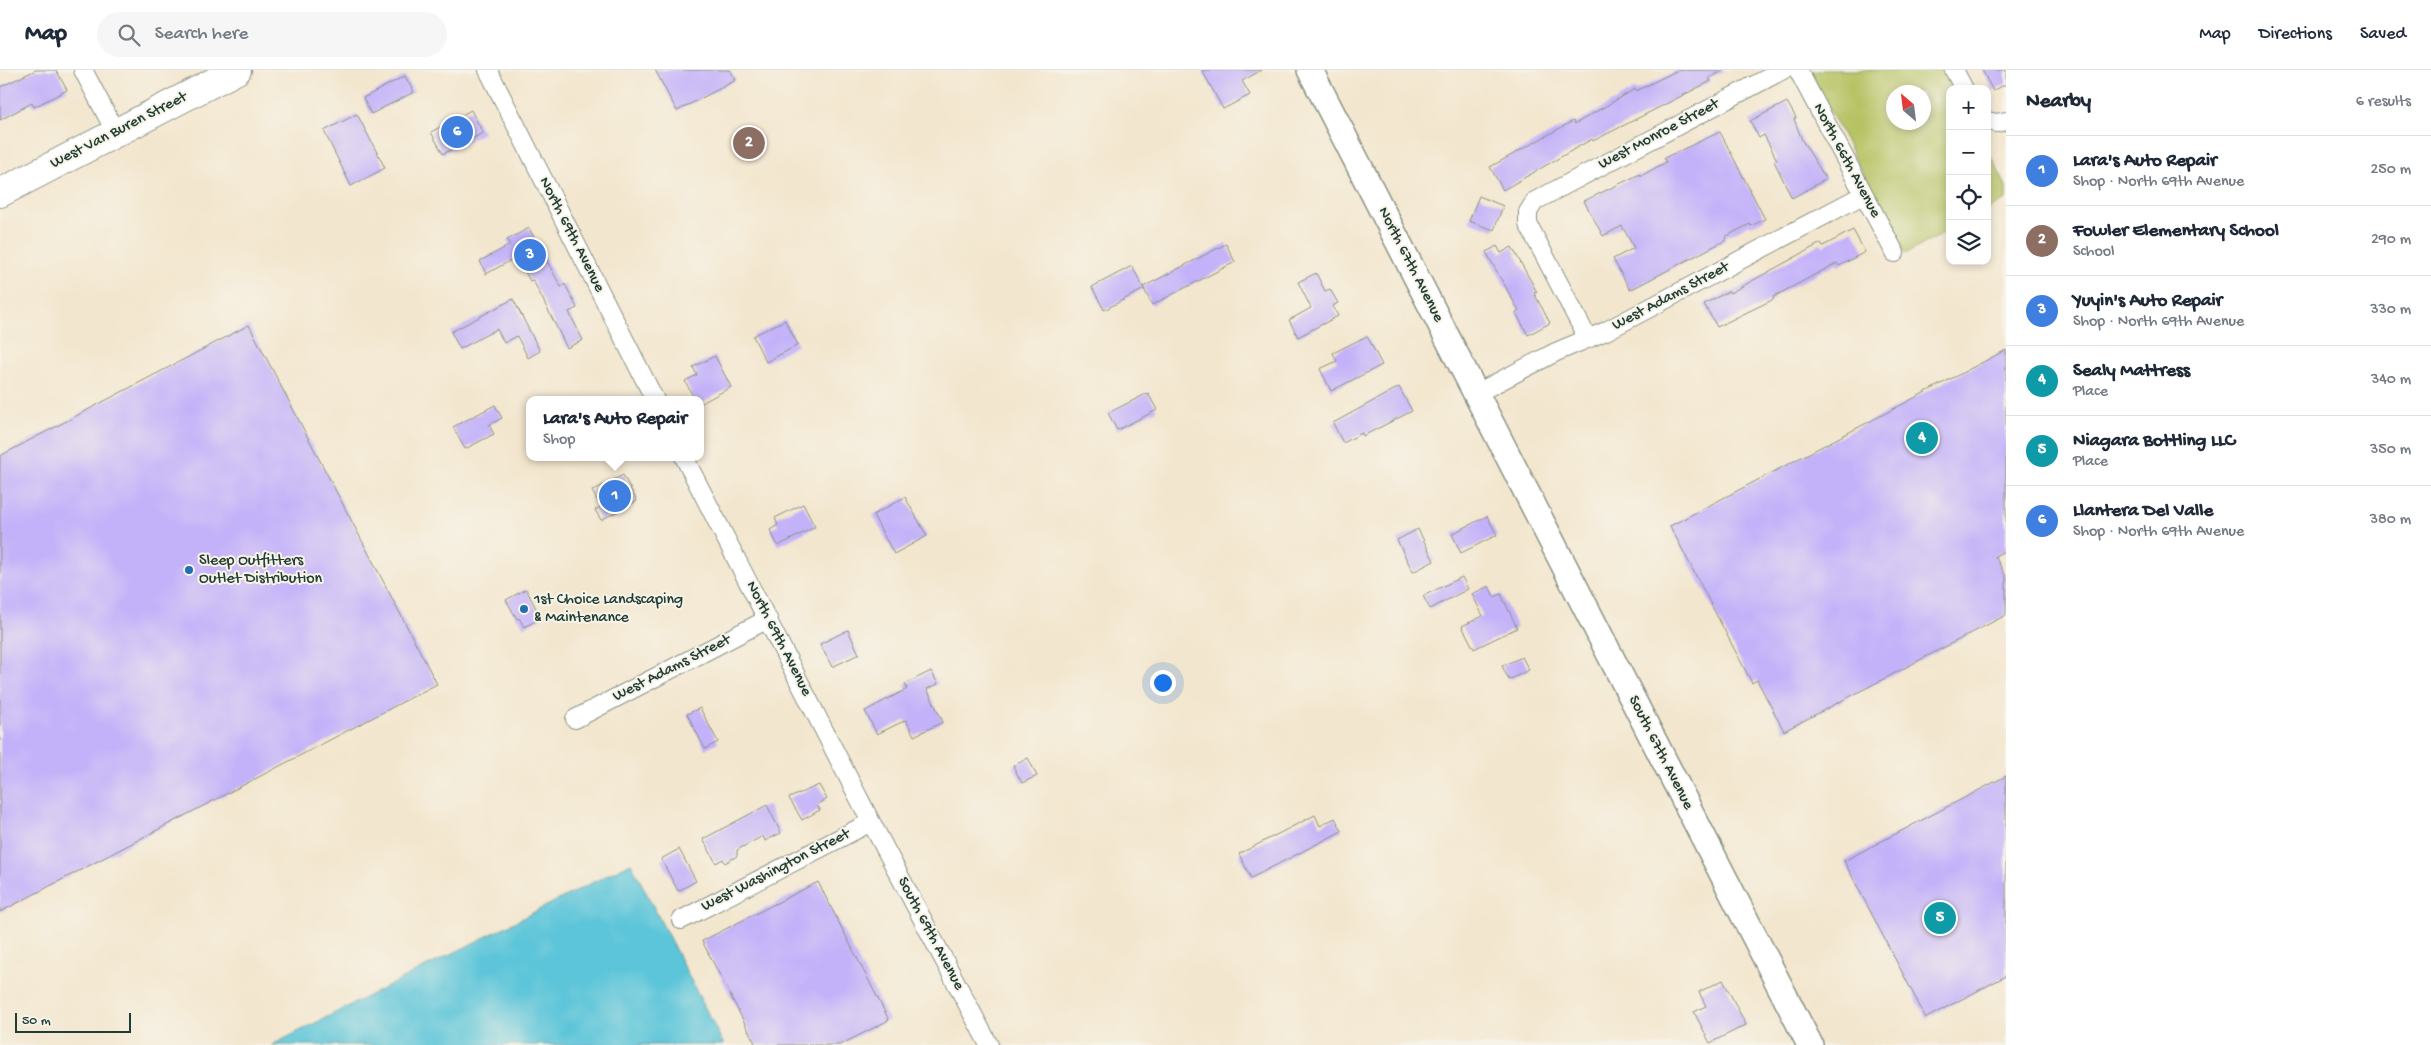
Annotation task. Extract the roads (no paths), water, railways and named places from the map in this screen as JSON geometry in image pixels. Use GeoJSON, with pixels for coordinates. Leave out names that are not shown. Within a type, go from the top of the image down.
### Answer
{"type":"FeatureCollection","features":[{"type":"Feature","properties":{"kind":"main road","name":"West Van Buren Street"},"geometry":{"type":"LineString","coordinates":[[0,193],[237,70]]}},
{"type":"Feature","properties":{"kind":"main road","name":"North 67th Avenue"},"geometry":{"type":"LineString","coordinates":[[1310,70],[1510,461]]}},
{"type":"Feature","properties":{"kind":"main road","name":"South 67th Avenue"},"geometry":{"type":"LineString","coordinates":[[1510,461],[1810,1045]]}},
{"type":"Feature","properties":{"kind":"street"},"geometry":{"type":"LineString","coordinates":[[83,70],[116,133]]}},
{"type":"Feature","properties":{"kind":"street","name":"North 69th Avenue"},"geometry":{"type":"LineString","coordinates":[[488,70],[653,396]]}},
{"type":"Feature","properties":{"kind":"street","name":"West Monroe Street"},"geometry":{"type":"LineString","coordinates":[[1588,339],[1528,224],[1528,212],[1534,201],[1783,70]]}},
{"type":"Feature","properties":{"kind":"street","name":"North 66th Avenue"},"geometry":{"type":"LineString","coordinates":[[1798,70],[1895,253]]}},
{"type":"Feature","properties":{"kind":"street"},"geometry":{"type":"LineString","coordinates":[[1954,70],[1962,85]]}},
{"type":"Feature","properties":{"kind":"street","name":"West Adams Street"},"geometry":{"type":"LineString","coordinates":[[1475,394],[1556,352],[1588,339],[1863,195]]}},
{"type":"Feature","properties":{"kind":"street","name":"North 69th Avenue"},"geometry":{"type":"LineString","coordinates":[[686,461],[871,822]]}},
{"type":"Feature","properties":{"kind":"street","name":"West Adams Street"},"geometry":{"type":"LineString","coordinates":[[575,719],[768,619]]}},
{"type":"Feature","properties":{"kind":"street","name":"West Washington Street"},"geometry":{"type":"LineString","coordinates":[[681,920],[871,822]]}},
{"type":"Feature","properties":{"kind":"street","name":"South 69th Avenue"},"geometry":{"type":"LineString","coordinates":[[871,822],[989,1045]]}},
{"type":"Feature","properties":{"kind":"water"},"geometry":{"type":"Polygon","coordinates":[[[631,863],[724,1045],[272,1045],[631,863]]]}},
{"type":"Feature","properties":{"kind":"place","name":"Llantera Del Valle"},"geometry":{"type":"Point","coordinates":[457,132]}},
{"type":"Feature","properties":{"kind":"place","name":"Fowler Elementary School"},"geometry":{"type":"Point","coordinates":[749,143]}},
{"type":"Feature","properties":{"kind":"place","name":"Yuyin's Auto Repair"},"geometry":{"type":"Point","coordinates":[530,255]}},
{"type":"Feature","properties":{"kind":"place","name":"Sealy Mattress"},"geometry":{"type":"Point","coordinates":[1922,438]}},
{"type":"Feature","properties":{"kind":"place","name":"Lara's Auto Repair"},"geometry":{"type":"Point","coordinates":[615,496]}},
{"type":"Feature","properties":{"kind":"place","name":"Sleep Outfitters Outlet Distribution"},"geometry":{"type":"Point","coordinates":[189,570]}},
{"type":"Feature","properties":{"kind":"place","name":"1st Choice Landscaping & Maintenance"},"geometry":{"type":"Point","coordinates":[524,609]}},
{"type":"Feature","properties":{"kind":"place","name":"Niagara Bottling LLC"},"geometry":{"type":"Point","coordinates":[1940,918]}}]}
